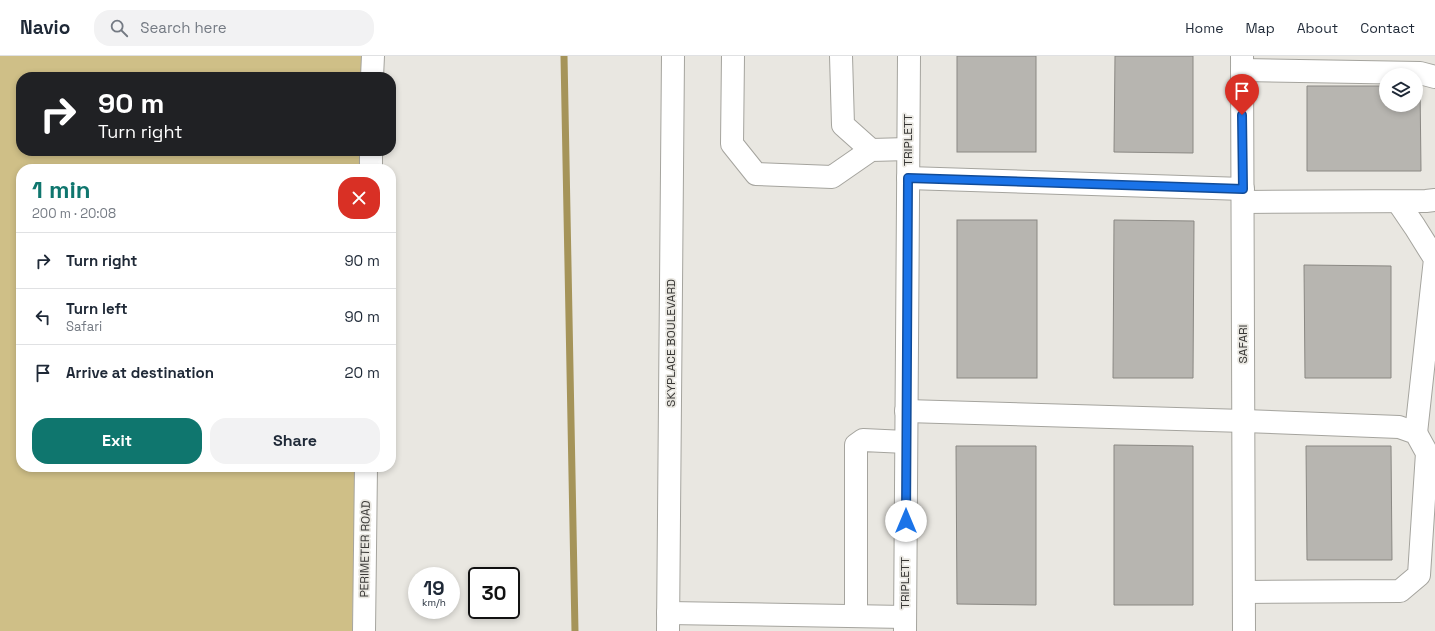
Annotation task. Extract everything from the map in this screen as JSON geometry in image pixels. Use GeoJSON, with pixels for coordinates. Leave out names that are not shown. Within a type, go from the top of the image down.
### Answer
{"type":"FeatureCollection","features":[{"type":"Feature","properties":{"kind":"street"},"geometry":{"type":"LineString","coordinates":[[372,72],[373,56]]}},
{"type":"Feature","properties":{"kind":"street","name":"SKYPLACE BOULEVARD"},"geometry":{"type":"LineString","coordinates":[[668,622],[673,56]]}},
{"type":"Feature","properties":{"kind":"street"},"geometry":{"type":"LineString","coordinates":[[733,56],[732,144],[756,174],[832,178],[871,150],[908,148]]}},
{"type":"Feature","properties":{"kind":"street"},"geometry":{"type":"LineString","coordinates":[[841,56],[843,125],[871,150]]}},
{"type":"Feature","properties":{"kind":"street","name":"TRIPLETT"},"geometry":{"type":"LineString","coordinates":[[905,624],[909,56]]}},
{"type":"Feature","properties":{"kind":"street"},"geometry":{"type":"LineString","coordinates":[[1242,63],[1420,73],[1435,77]]}},
{"type":"Feature","properties":{"kind":"street","name":"SAFARI"},"geometry":{"type":"LineString","coordinates":[[1242,63],[1244,631]]}},
{"type":"Feature","properties":{"kind":"street"},"geometry":{"type":"LineString","coordinates":[[908,178],[1243,196],[1398,202],[1435,200]]}},
{"type":"Feature","properties":{"kind":"street"},"geometry":{"type":"LineString","coordinates":[[1244,592],[1400,591],[1420,574],[1427,453],[1416,433],[1435,259],[1398,202]]}},
{"type":"Feature","properties":{"kind":"street"},"geometry":{"type":"LineString","coordinates":[[906,411],[1399,427],[1416,433]]}},
{"type":"Feature","properties":{"kind":"street"},"geometry":{"type":"LineString","coordinates":[[856,616],[856,445],[863,440],[906,442]]}},
{"type":"Feature","properties":{"kind":"street","name":"PERIMETER ROAD"},"geometry":{"type":"LineString","coordinates":[[364,631],[366,472]]}},
{"type":"Feature","properties":{"kind":"street"},"geometry":{"type":"LineString","coordinates":[[668,622],[856,616],[905,624]]}},
{"type":"Feature","properties":{"kind":"shaded area"},"geometry":{"type":"Polygon","coordinates":[[[0,56],[364,56],[364,72],[16,72],[16,156],[362,156],[362,164],[16,164],[16,472],[356,472],[352,631],[0,631],[0,56]]]}},
{"type":"Feature","properties":{"kind":"building"},"geometry":{"type":"Polygon","coordinates":[[[957,56],[1036,56],[1036,152],[957,152],[957,56]]]}},
{"type":"Feature","properties":{"kind":"building"},"geometry":{"type":"Polygon","coordinates":[[[1115,56],[1193,56],[1193,153],[1114,152],[1115,56]]]}},
{"type":"Feature","properties":{"kind":"building"},"geometry":{"type":"Polygon","coordinates":[[[1307,86],[1379,86],[1379,112],[1420,112],[1421,171],[1307,171],[1307,86]]]}},
{"type":"Feature","properties":{"kind":"building"},"geometry":{"type":"Polygon","coordinates":[[[957,220],[1037,220],[1037,378],[957,378],[957,220]]]}},
{"type":"Feature","properties":{"kind":"building"},"geometry":{"type":"Polygon","coordinates":[[[1114,220],[1194,221],[1193,378],[1113,378],[1114,220]]]}},
{"type":"Feature","properties":{"kind":"building"},"geometry":{"type":"Polygon","coordinates":[[[1304,265],[1391,266],[1391,378],[1305,378],[1304,265]]]}},
{"type":"Feature","properties":{"kind":"building"},"geometry":{"type":"Polygon","coordinates":[[[1114,445],[1193,446],[1193,605],[1114,605],[1114,445]]]}},
{"type":"Feature","properties":{"kind":"building"},"geometry":{"type":"Polygon","coordinates":[[[956,446],[1036,446],[1036,605],[957,604],[956,446]]]}},
{"type":"Feature","properties":{"kind":"building"},"geometry":{"type":"Polygon","coordinates":[[[1306,446],[1391,446],[1392,560],[1307,560],[1306,446]]]}},
{"type":"Feature","properties":{"kind":"waterway"},"geometry":{"type":"LineString","coordinates":[[564,56],[575,631]]}},
{"type":"Feature","properties":{"kind":"route"},"geometry":{"type":"LineString","coordinates":[[906,521],[908,178],[1243,189],[1242,115]]}}]}
